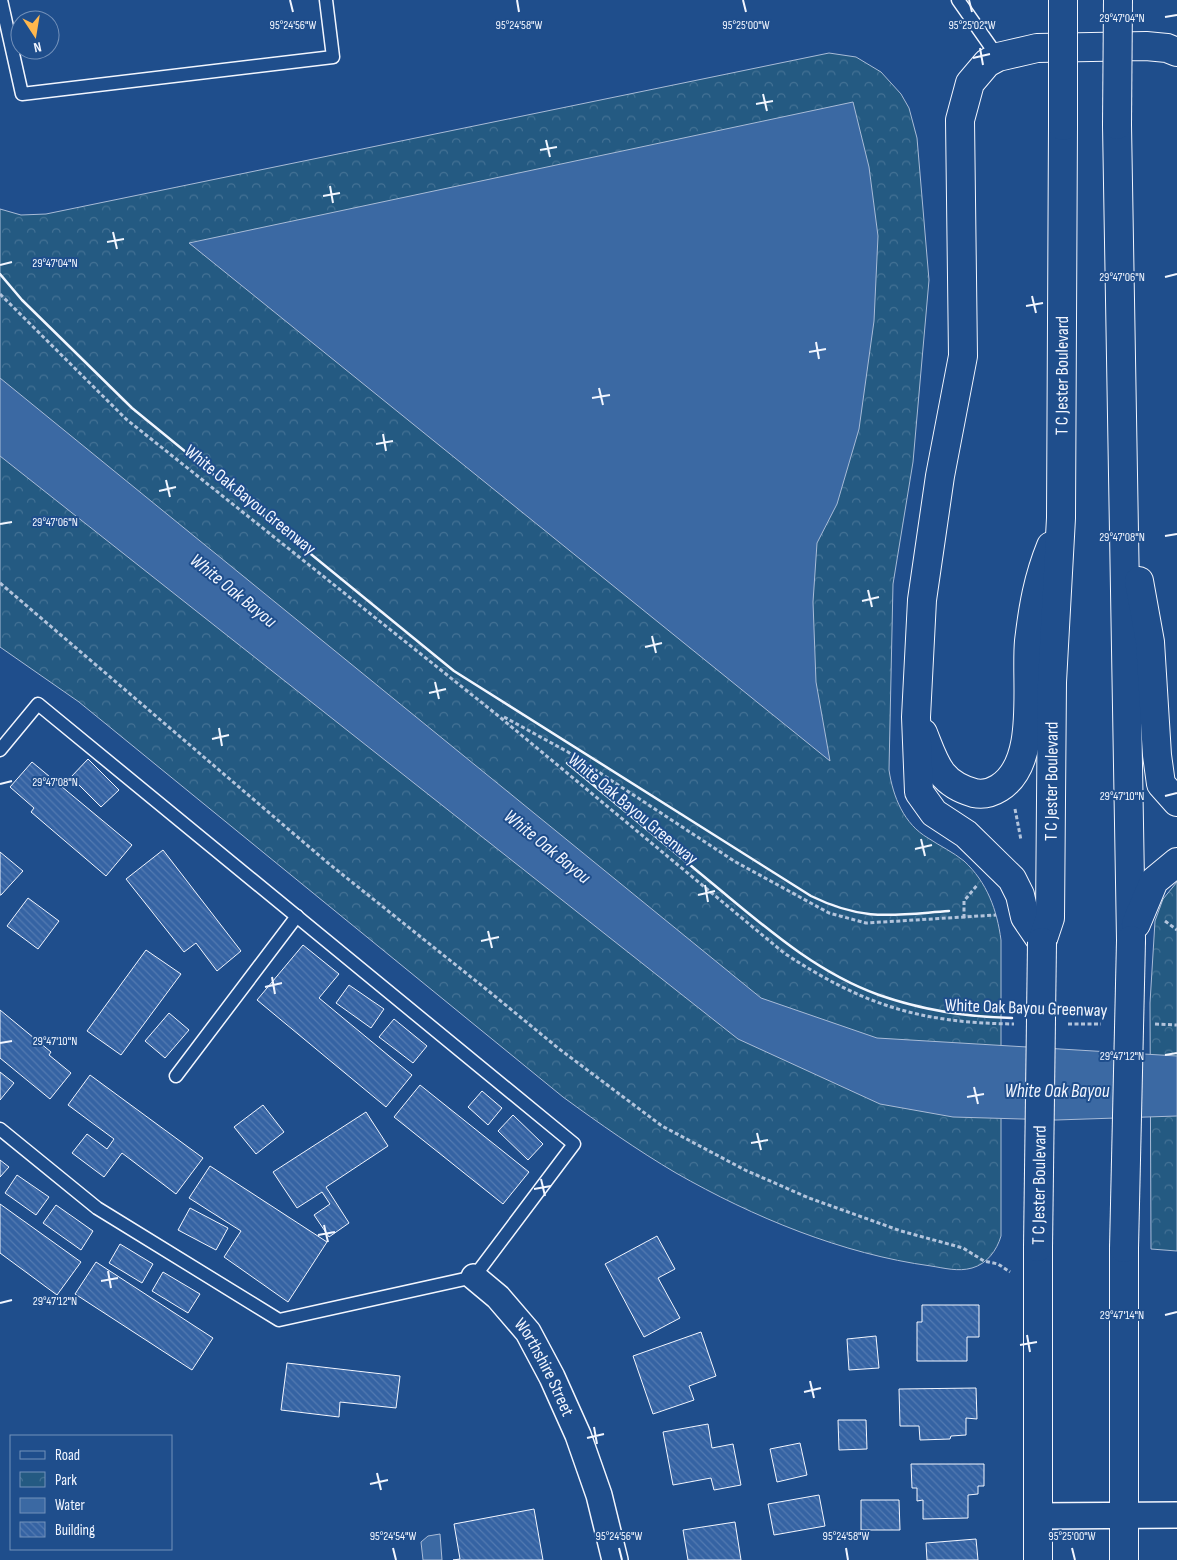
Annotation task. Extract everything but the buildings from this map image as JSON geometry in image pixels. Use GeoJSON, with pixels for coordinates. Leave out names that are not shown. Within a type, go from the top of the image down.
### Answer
{"type":"FeatureCollection","features":[{"type":"Feature","properties":{"kind":"main road","name":"T C Jester Boulevard"},"geometry":{"type":"LineString","coordinates":[[1038,1560],[1038,1247],[1042,942],[1050,918],[1052,682],[1061,518],[1062,0]]}},
{"type":"Feature","properties":{"kind":"main road"},"geometry":{"type":"LineString","coordinates":[[1118,0],[1117,125],[1131,940],[1124,1248],[1124,1560]]}},
{"type":"Feature","properties":{"kind":"main road"},"geometry":{"type":"LineString","coordinates":[[1042,942],[1025,917],[1020,895],[1012,879],[966,834],[934,813],[918,792],[916,717],[922,600],[940,476],[963,356],[960,120],[970,83],[987,63],[998,57],[1037,48],[1146,46],[1167,48],[1177,52]]}},
{"type":"Feature","properties":{"kind":"main road"},"geometry":{"type":"LineString","coordinates":[[1124,498],[1150,642],[1157,755],[1161,784],[1177,802]]}},
{"type":"Feature","properties":{"kind":"main road"},"geometry":{"type":"LineString","coordinates":[[916,717],[938,771],[951,784],[975,793],[990,793],[1013,777],[1019,767],[1026,737],[1029,643],[1039,577],[1061,518]]}},
{"type":"Feature","properties":{"kind":"main road"},"geometry":{"type":"LineString","coordinates":[[1131,940],[1154,881],[1177,862]]}},
{"type":"Feature","properties":{"kind":"street","name":"Worthshire Street"},"geometry":{"type":"LineString","coordinates":[[474,1276],[498,1297],[528,1332],[552,1377],[578,1435],[598,1495],[615,1560]]}},
{"type":"Feature","properties":{"kind":"street"},"geometry":{"type":"LineString","coordinates":[[1037,1516],[1177,1515]]}},
{"type":"Feature","properties":{"kind":"lane"},"geometry":{"type":"LineString","coordinates":[[1,0],[22,94],[333,57],[326,0]]}},
{"type":"Feature","properties":{"kind":"lane"},"geometry":{"type":"LineString","coordinates":[[958,0],[998,57]]}},
{"type":"Feature","properties":{"kind":"lane"},"geometry":{"type":"LineString","coordinates":[[0,750],[38,704],[574,1144],[474,1276],[279,1320],[97,1208],[0,1129]]}},
{"type":"Feature","properties":{"kind":"lane"},"geometry":{"type":"LineString","coordinates":[[176,1076],[296,916]]}},
{"type":"Feature","properties":{"kind":"path","name":"White Oak Bayou Greenway"},"geometry":{"type":"LineString","coordinates":[[0,294],[126,419],[496,714],[784,953],[825,980],[889,1008],[931,1019],[981,1024],[1019,1024]]}},
{"type":"Feature","properties":{"kind":"path"},"geometry":{"type":"LineString","coordinates":[[0,583],[328,863],[484,986],[558,1048],[662,1126],[745,1170],[809,1198],[901,1231],[963,1248],[984,1261],[998,1264],[1038,1290]]}},
{"type":"Feature","properties":{"kind":"path","name":"White Oak Bayou Greenway"},"geometry":{"type":"LineString","coordinates":[[496,714],[568,752],[734,862],[828,913],[866,923],[1002,915]]}},
{"type":"Feature","properties":{"kind":"path"},"geometry":{"type":"LineString","coordinates":[[1014,803],[1022,848]]}},
{"type":"Feature","properties":{"kind":"path"},"geometry":{"type":"LineString","coordinates":[[964,918],[964,900],[985,878]]}},
{"type":"Feature","properties":{"kind":"path","name":"White Oak Bayou Greenway"},"geometry":{"type":"LineString","coordinates":[[1067,1024],[1105,1024]]}},
{"type":"Feature","properties":{"kind":"path"},"geometry":{"type":"LineString","coordinates":[[1152,1024],[1177,1025]]}},
{"type":"Feature","properties":{"kind":"green space"},"geometry":{"type":"Polygon","coordinates":[[[829,53],[856,57],[881,72],[901,94],[909,108],[917,138],[929,280],[913,462],[893,584],[889,770],[897,800],[912,825],[928,838],[964,861],[985,887],[994,907],[1001,940],[1001,1236],[997,1246],[987,1260],[977,1266],[962,1270],[864,1253],[799,1232],[705,1189],[647,1155],[563,1097],[79,702],[0,647],[0,209],[21,215],[46,214],[829,53]]]}},
{"type":"Feature","properties":{"kind":"green space"},"geometry":{"type":"Polygon","coordinates":[[[1177,882],[1177,1251],[1151,1249],[1150,1003],[1155,921],[1163,899],[1177,882]]]}},
{"type":"Feature","properties":{"kind":"water"},"geometry":{"type":"Polygon","coordinates":[[[853,102],[869,167],[878,236],[874,321],[859,429],[837,504],[817,543],[813,602],[816,682],[830,761],[189,243],[853,102]]]}},
{"type":"Feature","properties":{"kind":"water","name":"White Oak Bayou"},"geometry":{"type":"Polygon","coordinates":[[[0,378],[761,998],[877,1038],[1177,1056],[1177,1116],[1056,1120],[953,1117],[880,1104],[738,1039],[0,456],[0,378]]]}},
{"type":"Feature","properties":{"kind":"water"},"geometry":{"type":"Polygon","coordinates":[[[440,1534],[442,1560],[423,1560],[421,1542],[428,1536],[440,1534]]]}},
{"type":"Feature","properties":{"kind":"wall"},"geometry":{"type":"LineString","coordinates":[[0,274],[22,300],[132,408],[454,671],[811,896],[847,910],[879,915],[949,911]]}},
{"type":"Feature","properties":{"kind":"wall"},"geometry":{"type":"LineString","coordinates":[[567,763],[771,932],[833,974],[879,995],[911,1005],[961,1014],[1012,1018]]}}]}
